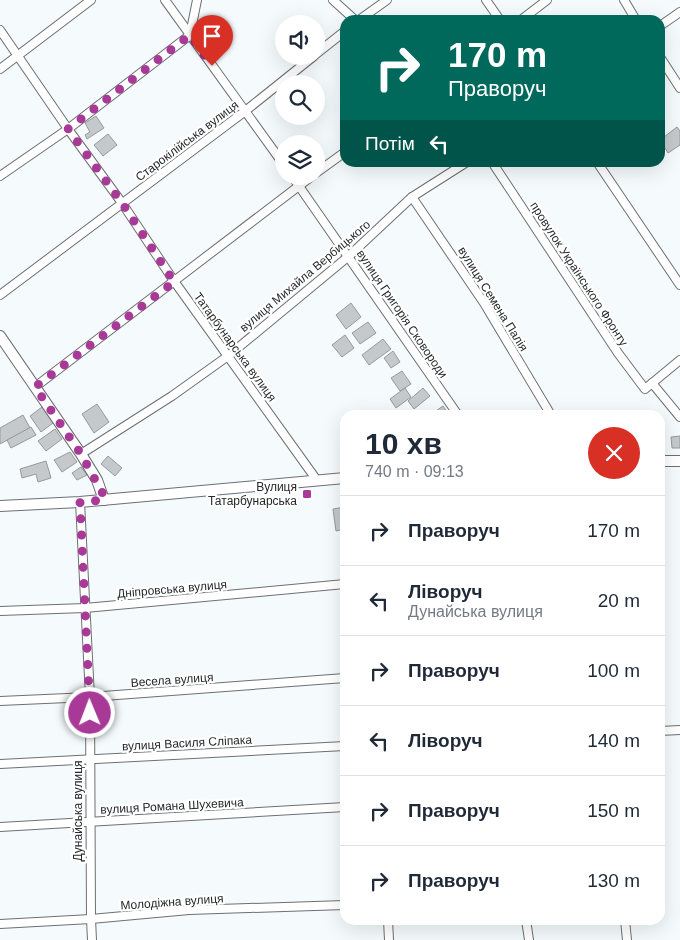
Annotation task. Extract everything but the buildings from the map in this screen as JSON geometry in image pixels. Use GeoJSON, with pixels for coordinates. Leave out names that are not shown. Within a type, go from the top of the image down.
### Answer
{"type":"FeatureCollection","features":[{"type":"Feature","properties":{"kind":"main road"},"geometry":{"type":"LineString","coordinates":[[0,336],[81,454],[97,480],[104,500]]}},
{"type":"Feature","properties":{"kind":"main road"},"geometry":{"type":"LineString","coordinates":[[665,461],[680,460]]}},
{"type":"Feature","properties":{"kind":"main road"},"geometry":{"type":"LineString","coordinates":[[0,506],[80,502],[340,478]]}},
{"type":"Feature","properties":{"kind":"street"},"geometry":{"type":"LineString","coordinates":[[0,69],[91,0]]}},
{"type":"Feature","properties":{"kind":"street"},"geometry":{"type":"LineString","coordinates":[[165,0],[275,153]]}},
{"type":"Feature","properties":{"kind":"street"},"geometry":{"type":"LineString","coordinates":[[0,176],[68,129],[190,35],[197,0]]}},
{"type":"Feature","properties":{"kind":"street"},"geometry":{"type":"LineString","coordinates":[[333,0],[350,15]]}},
{"type":"Feature","properties":{"kind":"street"},"geometry":{"type":"LineString","coordinates":[[366,15],[387,0]]}},
{"type":"Feature","properties":{"kind":"street"},"geometry":{"type":"LineString","coordinates":[[486,0],[496,15]]}},
{"type":"Feature","properties":{"kind":"street"},"geometry":{"type":"LineString","coordinates":[[528,15],[547,0]]}},
{"type":"Feature","properties":{"kind":"street"},"geometry":{"type":"LineString","coordinates":[[624,0],[633,15]]}},
{"type":"Feature","properties":{"kind":"street"},"geometry":{"type":"LineString","coordinates":[[665,22],[680,12]]}},
{"type":"Feature","properties":{"kind":"street","name":"Татарбунарська вулиця"},"geometry":{"type":"LineString","coordinates":[[0,30],[122,203],[174,282],[316,479]]}},
{"type":"Feature","properties":{"kind":"street","name":"Старокілійська вулиця"},"geometry":{"type":"LineString","coordinates":[[325,47],[340,35]]}},
{"type":"Feature","properties":{"kind":"street","name":"Старокілійська вулиця"},"geometry":{"type":"LineString","coordinates":[[0,295],[244,112],[303,65]]}},
{"type":"Feature","properties":{"kind":"street"},"geometry":{"type":"LineString","coordinates":[[665,65],[680,88]]}},
{"type":"Feature","properties":{"kind":"street"},"geometry":{"type":"LineString","coordinates":[[325,166],[340,156]]}},
{"type":"Feature","properties":{"kind":"street","name":"вулиця Михайла Вербицького"},"geometry":{"type":"LineString","coordinates":[[81,454],[172,396],[228,356],[349,256],[412,196],[459,167]]}},
{"type":"Feature","properties":{"kind":"street","name":"провулок Українського Фронту"},"geometry":{"type":"LineString","coordinates":[[495,167],[618,353],[645,389],[652,384],[680,417]]}},
{"type":"Feature","properties":{"kind":"street"},"geometry":{"type":"LineString","coordinates":[[600,167],[680,284]]}},
{"type":"Feature","properties":{"kind":"street"},"geometry":{"type":"LineString","coordinates":[[35,387],[234,234],[300,186]]}},
{"type":"Feature","properties":{"kind":"street","name":"вулиця Григорія Сковороди"},"geometry":{"type":"LineString","coordinates":[[300,186],[455,410]]}},
{"type":"Feature","properties":{"kind":"street","name":"вулиця Семена Палія"},"geometry":{"type":"LineString","coordinates":[[412,196],[484,303],[548,410]]}},
{"type":"Feature","properties":{"kind":"street"},"geometry":{"type":"LineString","coordinates":[[652,384],[680,360]]}},
{"type":"Feature","properties":{"kind":"street","name":"Дунайська вулиця"},"geometry":{"type":"LineString","coordinates":[[80,502],[90,697],[92,940]]}},
{"type":"Feature","properties":{"kind":"street","name":"Дніпровська вулиця"},"geometry":{"type":"LineString","coordinates":[[0,611],[85,608],[340,584]]}},
{"type":"Feature","properties":{"kind":"street","name":"Весела вулиця"},"geometry":{"type":"LineString","coordinates":[[0,701],[90,697],[340,678]]}},
{"type":"Feature","properties":{"kind":"street"},"geometry":{"type":"LineString","coordinates":[[665,731],[680,730]]}},
{"type":"Feature","properties":{"kind":"street","name":"вулиця Василя Сліпака"},"geometry":{"type":"LineString","coordinates":[[0,764],[340,746]]}},
{"type":"Feature","properties":{"kind":"street","name":"вулиця Романа Шухевича"},"geometry":{"type":"LineString","coordinates":[[0,827],[340,807]]}},
{"type":"Feature","properties":{"kind":"street","name":"Молодіжна вулиця"},"geometry":{"type":"LineString","coordinates":[[0,924],[91,919],[189,910],[340,905]]}},
{"type":"Feature","properties":{"kind":"street"},"geometry":{"type":"LineString","coordinates":[[388,925],[389,940]]}},
{"type":"Feature","properties":{"kind":"street"},"geometry":{"type":"LineString","coordinates":[[527,925],[529,940]]}},
{"type":"Feature","properties":{"kind":"street"},"geometry":{"type":"LineString","coordinates":[[625,925],[626,940]]}},
{"type":"Feature","properties":{"kind":"place","name":"Вулиця Татарбунарська"},"geometry":{"type":"Point","coordinates":[307,494]}},
{"type":"Feature","properties":{"kind":"route"},"geometry":{"type":"LineString","coordinates":[[90,713],[80,502],[104,500],[103,494],[81,454],[35,387],[174,282],[122,203],[68,129],[190,35],[212,66]]}}]}
